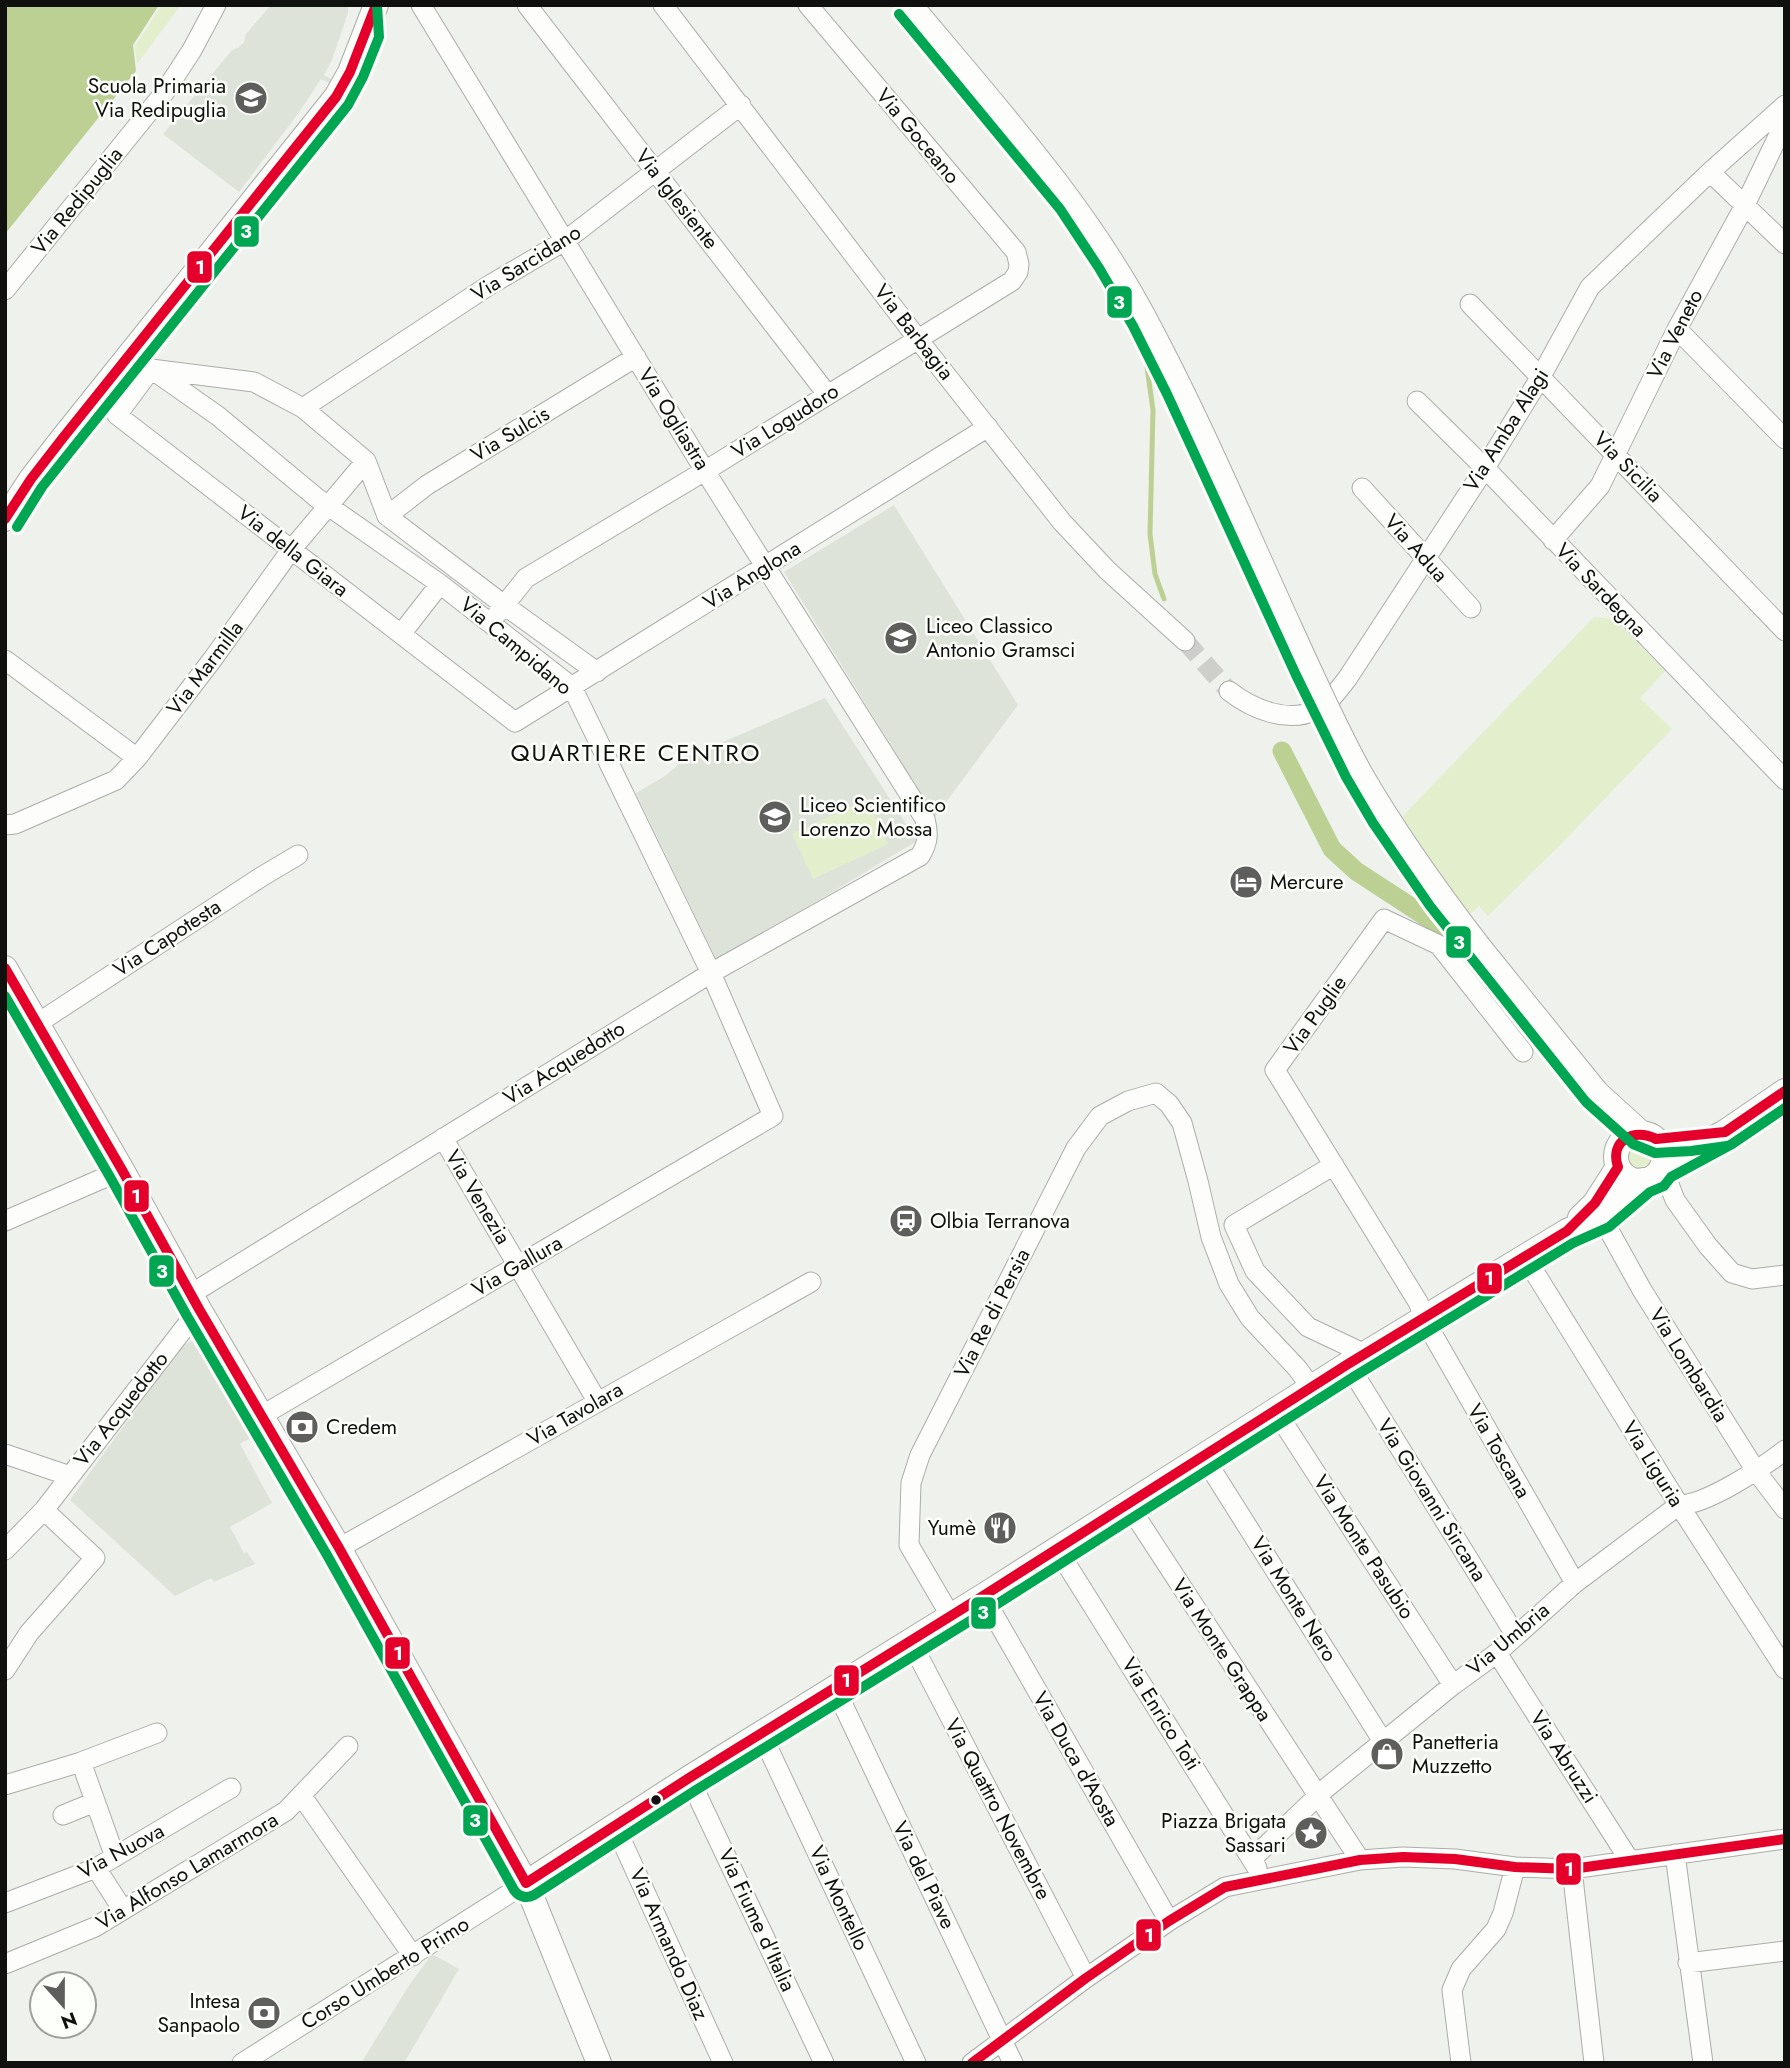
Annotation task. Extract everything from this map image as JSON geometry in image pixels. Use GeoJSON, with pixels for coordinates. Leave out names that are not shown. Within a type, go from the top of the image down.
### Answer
{"type":"FeatureCollection","features":[{"type":"Feature","properties":{"kind":"main road"},"geometry":{"type":"LineString","coordinates":[[363,5],[366,33]]}},
{"type":"Feature","properties":{"kind":"main road"},"geometry":{"type":"LineString","coordinates":[[5,519],[31,479],[141,361],[336,97],[350,72],[376,5]]}},
{"type":"Feature","properties":{"kind":"main road"},"geometry":{"type":"LineString","coordinates":[[910,5],[1071,201],[1111,261],[1145,319],[1180,388],[1309,669],[1359,771],[1409,850],[1479,947],[1597,1093],[1662,1150],[1652,1173]]}},
{"type":"Feature","properties":{"kind":"main road"},"geometry":{"type":"LineString","coordinates":[[7,976],[38,1023],[339,1548],[526,1883],[599,2063]]}},
{"type":"Feature","properties":{"kind":"main road"},"geometry":{"type":"LineString","coordinates":[[526,1883],[688,1778],[983,1596],[1356,1359],[1567,1231],[1601,1216],[1652,1173],[1725,1132],[1785,1091]]}},
{"type":"Feature","properties":{"kind":"main road"},"geometry":{"type":"LineString","coordinates":[[1597,1093],[1618,1158],[1628,1178],[1652,1173]]}},
{"type":"Feature","properties":{"kind":"main road"},"geometry":{"type":"LineString","coordinates":[[1567,1231],[1595,1203],[1627,1137],[1690,1138],[1725,1132]]}},
{"type":"Feature","properties":{"kind":"street","name":"Via Redipuglia"},"geometry":{"type":"LineString","coordinates":[[5,290],[164,93],[192,50],[216,5]]}},
{"type":"Feature","properties":{"kind":"street","name":"Via Ogliastra"},"geometry":{"type":"LineString","coordinates":[[421,5],[705,471],[767,565],[925,819],[928,831]]}},
{"type":"Feature","properties":{"kind":"street","name":"Via Iglesiente"},"geometry":{"type":"LineString","coordinates":[[527,5],[827,394]]}},
{"type":"Feature","properties":{"kind":"street","name":"Via Barbagia"},"geometry":{"type":"LineString","coordinates":[[663,5],[1062,522],[1107,570],[1185,641]]}},
{"type":"Feature","properties":{"kind":"street","name":"Via Goceano"},"geometry":{"type":"LineString","coordinates":[[808,5],[1016,252],[1018,272]]}},
{"type":"Feature","properties":{"kind":"street","name":"Via Sarcidano"},"geometry":{"type":"LineString","coordinates":[[303,408],[488,286],[566,240],[741,105]]}},
{"type":"Feature","properties":{"kind":"street","name":"Via Amba Alagi"},"geometry":{"type":"LineString","coordinates":[[1229,691],[1254,706],[1287,716],[1317,710],[1331,700],[1485,468],[1540,378],[1590,287],[1710,172],[1785,105]]}},
{"type":"Feature","properties":{"kind":"street","name":"Via Veneto"},"geometry":{"type":"LineString","coordinates":[[1553,540],[1600,486],[1677,329],[1745,205],[1785,119]]}},
{"type":"Feature","properties":{"kind":"street"},"geometry":{"type":"LineString","coordinates":[[1710,172],[1785,244]]}},
{"type":"Feature","properties":{"kind":"street","name":"Via Logudoro"},"geometry":{"type":"LineString","coordinates":[[490,623],[526,578],[1012,281],[1018,272]]}},
{"type":"Feature","properties":{"kind":"street","name":"Via Sicilia"},"geometry":{"type":"LineString","coordinates":[[1470,304],[1785,631]]}},
{"type":"Feature","properties":{"kind":"street"},"geometry":{"type":"LineString","coordinates":[[1677,329],[1785,439]]}},
{"type":"Feature","properties":{"kind":"street","name":"Via Sulcis"},"geometry":{"type":"LineString","coordinates":[[387,516],[428,485],[636,357]]}},
{"type":"Feature","properties":{"kind":"street"},"geometry":{"type":"LineString","coordinates":[[141,361],[254,382],[303,408],[366,461],[387,516]]}},
{"type":"Feature","properties":{"kind":"street","name":"Via Campidano"},"geometry":{"type":"LineString","coordinates":[[141,361],[218,416],[328,505],[440,584],[572,687],[711,973],[773,1116]]}},
{"type":"Feature","properties":{"kind":"street","name":"Via della Giara"},"geometry":{"type":"LineString","coordinates":[[141,361],[117,415],[515,722]]}},
{"type":"Feature","properties":{"kind":"street","name":"Via Sardegna"},"geometry":{"type":"LineString","coordinates":[[1417,401],[1485,468],[1785,780]]}},
{"type":"Feature","properties":{"kind":"street","name":"Via Anglona"},"geometry":{"type":"LineString","coordinates":[[515,722],[988,427]]}},
{"type":"Feature","properties":{"kind":"street","name":"Via Marmilla"},"geometry":{"type":"LineString","coordinates":[[5,825],[27,819],[116,780],[137,758],[212,660],[291,550],[366,461]]}},
{"type":"Feature","properties":{"kind":"street","name":"Via Adua"},"geometry":{"type":"LineString","coordinates":[[1362,488],[1471,608]]}},
{"type":"Feature","properties":{"kind":"street","name":"Via Campidano"},"geometry":{"type":"LineString","coordinates":[[387,516],[597,672]]}},
{"type":"Feature","properties":{"kind":"street"},"geometry":{"type":"LineString","coordinates":[[401,634],[440,584]]}},
{"type":"Feature","properties":{"kind":"street"},"geometry":{"type":"LineString","coordinates":[[5,660],[137,758]]}},
{"type":"Feature","properties":{"kind":"street","name":"Via Acquedotto"},"geometry":{"type":"LineString","coordinates":[[5,1549],[44,1510],[195,1301],[443,1138],[711,973],[920,856],[927,844],[928,831]]}},
{"type":"Feature","properties":{"kind":"street","name":"Via Capotesta"},"geometry":{"type":"LineString","coordinates":[[38,1023],[298,855]]}},
{"type":"Feature","properties":{"kind":"street","name":"Via Puglie"},"geometry":{"type":"LineString","coordinates":[[1423,1318],[1419,1302],[1275,1070],[1384,919],[1439,944],[1523,1052]]}},
{"type":"Feature","properties":{"kind":"street","name":"Via Re di Persia"},"geometry":{"type":"LineString","coordinates":[[950,1615],[909,1545],[911,1483],[919,1455],[1076,1149],[1100,1116],[1128,1101],[1156,1093],[1169,1104],[1182,1123],[1199,1181],[1211,1237],[1229,1284],[1250,1318],[1311,1387]]}},
{"type":"Feature","properties":{"kind":"street","name":"Via Gallura"},"geometry":{"type":"LineString","coordinates":[[261,1416],[773,1116]]}},
{"type":"Feature","properties":{"kind":"street","name":"Via Venezia"},"geometry":{"type":"LineString","coordinates":[[443,1138],[597,1401]]}},
{"type":"Feature","properties":{"kind":"street"},"geometry":{"type":"LineString","coordinates":[[1334,1165],[1234,1225],[1255,1271],[1308,1327],[1356,1359]]}},
{"type":"Feature","properties":{"kind":"street"},"geometry":{"type":"LineString","coordinates":[[5,1221],[122,1170]]}},
{"type":"Feature","properties":{"kind":"street"},"geometry":{"type":"LineString","coordinates":[[1652,1173],[1732,1273],[1752,1279],[1785,1275]]}},
{"type":"Feature","properties":{"kind":"street","name":"Via Lombardia"},"geometry":{"type":"LineString","coordinates":[[1601,1216],[1642,1290],[1756,1471],[1785,1509]]}},
{"type":"Feature","properties":{"kind":"street","name":"Via Liguria"},"geometry":{"type":"LineString","coordinates":[[1525,1257],[1679,1505],[1785,1669]]}},
{"type":"Feature","properties":{"kind":"street","name":"Via Tavolara"},"geometry":{"type":"LineString","coordinates":[[339,1548],[811,1282]]}},
{"type":"Feature","properties":{"kind":"street","name":"Via Toscana"},"geometry":{"type":"LineString","coordinates":[[1423,1318],[1575,1583]]}},
{"type":"Feature","properties":{"kind":"street","name":"Via Giovanni Sircana"},"geometry":{"type":"LineString","coordinates":[[1356,1359],[1516,1636]]}},
{"type":"Feature","properties":{"kind":"street","name":"Via Monte Pasubio"},"geometry":{"type":"LineString","coordinates":[[1275,1410],[1453,1685]]}},
{"type":"Feature","properties":{"kind":"street","name":"Via Umbria"},"geometry":{"type":"LineString","coordinates":[[1252,1859],[1317,1796],[1453,1685],[1497,1653],[1575,1583],[1679,1505],[1692,1505],[1756,1471],[1785,1450]]}},
{"type":"Feature","properties":{"kind":"street","name":"Via Acquedotto"},"geometry":{"type":"LineString","coordinates":[[5,1454],[70,1476]]}},
{"type":"Feature","properties":{"kind":"street","name":"Via Monte Nero"},"geometry":{"type":"LineString","coordinates":[[1203,1456],[1384,1743]]}},
{"type":"Feature","properties":{"kind":"street","name":"Via Monte Grappa"},"geometry":{"type":"LineString","coordinates":[[1127,1503],[1360,1860]]}},
{"type":"Feature","properties":{"kind":"street"},"geometry":{"type":"LineString","coordinates":[[5,1670],[29,1633],[94,1558],[44,1510]]}},
{"type":"Feature","properties":{"kind":"street","name":"Via Enrico Toti"},"geometry":{"type":"LineString","coordinates":[[1057,1549],[1265,1880]]}},
{"type":"Feature","properties":{"kind":"street","name":"Via Duca d'Aosta"},"geometry":{"type":"LineString","coordinates":[[983,1596],[1169,1921]]}},
{"type":"Feature","properties":{"kind":"street","name":"Via Quattro Novembre"},"geometry":{"type":"LineString","coordinates":[[910,1640],[1086,1978]]}},
{"type":"Feature","properties":{"kind":"street","name":"Via Abruzzi"},"geometry":{"type":"LineString","coordinates":[[1497,1653],[1630,1861]]}},
{"type":"Feature","properties":{"kind":"street","name":"Via del Piave"},"geometry":{"type":"LineString","coordinates":[[835,1688],[1013,2063]]}},
{"type":"Feature","properties":{"kind":"street"},"geometry":{"type":"LineString","coordinates":[[5,1785],[80,1762],[157,1733]]}},
{"type":"Feature","properties":{"kind":"street","name":"Via Montello"},"geometry":{"type":"LineString","coordinates":[[761,1733],[916,2063]]}},
{"type":"Feature","properties":{"kind":"street","name":"Via Alfonso Lamarmora"},"geometry":{"type":"LineString","coordinates":[[5,1964],[94,1927],[286,1811],[348,1746]]}},
{"type":"Feature","properties":{"kind":"street"},"geometry":{"type":"LineString","coordinates":[[85,1773],[115,1857]]}},
{"type":"Feature","properties":{"kind":"street","name":"Via Fiume d'Italia"},"geometry":{"type":"LineString","coordinates":[[688,1778],[824,2063]]}},
{"type":"Feature","properties":{"kind":"street","name":"Via Nuova"},"geometry":{"type":"LineString","coordinates":[[5,1903],[96,1868],[231,1788]]}},
{"type":"Feature","properties":{"kind":"street"},"geometry":{"type":"LineString","coordinates":[[301,1796],[413,1956]]}},
{"type":"Feature","properties":{"kind":"street"},"geometry":{"type":"LineString","coordinates":[[62,1815],[95,1802]]}},
{"type":"Feature","properties":{"kind":"street","name":"Via Armando Diaz"},"geometry":{"type":"LineString","coordinates":[[615,1826],[723,2063]]}},
{"type":"Feature","properties":{"kind":"street"},"geometry":{"type":"LineString","coordinates":[[972,2063],[1086,1978],[1169,1921],[1225,1887],[1360,1860],[1404,1857],[1455,1859],[1515,1867],[1572,1869],[1785,1839]]}},
{"type":"Feature","properties":{"kind":"street"},"geometry":{"type":"LineString","coordinates":[[1675,1854],[1703,2063]]}},
{"type":"Feature","properties":{"kind":"street"},"geometry":{"type":"LineString","coordinates":[[1461,2063],[1452,1990],[1461,1969],[1496,1929],[1515,1867]]}},
{"type":"Feature","properties":{"kind":"street"},"geometry":{"type":"LineString","coordinates":[[96,1868],[123,1910]]}},
{"type":"Feature","properties":{"kind":"street"},"geometry":{"type":"LineString","coordinates":[[1572,1869],[1594,2063]]}},
{"type":"Feature","properties":{"kind":"street","name":"Corso Umberto Primo"},"geometry":{"type":"LineString","coordinates":[[242,2063],[526,1883]]}},
{"type":"Feature","properties":{"kind":"street"},"geometry":{"type":"LineString","coordinates":[[1688,1963],[1785,1951]]}},
{"type":"Feature","properties":{"kind":"shaded area"},"geometry":{"type":"Polygon","coordinates":[[[5,5],[159,5],[133,45],[136,71],[5,234],[5,5]]]}},
{"type":"Feature","properties":{"kind":"shaded area"},"geometry":{"type":"Polygon","coordinates":[[[162,5],[181,5],[137,64],[135,46],[162,5]]]}},
{"type":"Feature","properties":{"kind":"shaded area","name":"Scuola Primaria Via Redipuglia"},"geometry":{"type":"Polygon","coordinates":[[[271,5],[348,5],[348,13],[324,75],[333,80],[331,84],[321,79],[239,192],[163,134],[232,50],[244,42],[246,34],[271,5]]]}},
{"type":"Feature","properties":{"kind":"shaded area","name":"Liceo Classico Antonio Gramsci"},"geometry":{"type":"Polygon","coordinates":[[[894,505],[1018,705],[935,817],[911,777],[907,779],[900,767],[904,766],[784,572],[894,505]]]}},
{"type":"Feature","properties":{"kind":"shaded area"},"geometry":{"type":"Polygon","coordinates":[[[1594,617],[1614,619],[1665,671],[1640,698],[1672,729],[1488,916],[1479,906],[1469,915],[1400,819],[1594,617]]]}},
{"type":"Feature","properties":{"kind":"shaded area","name":"Liceo Scientifico Lorenzo Mossa"},"geometry":{"type":"Polygon","coordinates":[[[825,698],[917,841],[746,944],[716,959],[636,793],[665,776],[686,758],[825,698]]]}},
{"type":"Feature","properties":{"kind":"shaded area"},"geometry":{"type":"Polygon","coordinates":[[[867,799],[888,844],[813,879],[792,834],[867,799]]]}},
{"type":"Feature","properties":{"kind":"shaded area"},"geometry":{"type":"Polygon","coordinates":[[[1640,1142],[1651,1146],[1655,1157],[1651,1168],[1640,1172],[1629,1168],[1625,1157],[1629,1146],[1640,1142]]]}},
{"type":"Feature","properties":{"kind":"shaded area"},"geometry":{"type":"Polygon","coordinates":[[[197,1338],[252,1437],[240,1444],[272,1503],[230,1527],[244,1553],[247,1552],[255,1564],[214,1582],[211,1578],[175,1596],[70,1500],[182,1346],[197,1338]]]}},
{"type":"Feature","properties":{"kind":"shaded area"},"geometry":{"type":"Polygon","coordinates":[[[432,1954],[459,1969],[404,2063],[361,2063],[410,1984],[432,1954]]]}},
{"type":"Feature","properties":{"kind":"waterway"},"geometry":{"type":"LineString","coordinates":[[1147,367],[1153,410],[1150,534],[1155,574],[1164,599]]}},
{"type":"Feature","properties":{"kind":"waterway"},"geometry":{"type":"LineString","coordinates":[[1282,751],[1332,849],[1356,871],[1457,937]]}},
{"type":"Feature","properties":{"kind":"tunnel"},"geometry":{"type":"LineString","coordinates":[[1185,641],[1229,691]]}},
{"type":"Feature","properties":{"kind":"transit line","name":"1"},"geometry":{"type":"LineString","coordinates":[[5,519],[62,439],[336,97],[350,72],[376,5]]}},
{"type":"Feature","properties":{"kind":"transit line","name":"3"},"geometry":{"type":"LineString","coordinates":[[17,527],[42,487],[348,105],[379,37],[377,5]]}},
{"type":"Feature","properties":{"kind":"transit line","name":"3"},"geometry":{"type":"LineString","coordinates":[[899,14],[1060,209],[1099,268],[1133,326],[1167,394],[1296,675],[1346,777],[1373,823],[1430,906],[1586,1102],[1633,1144],[1655,1153],[1727,1146]]}},
{"type":"Feature","properties":{"kind":"transit line","name":"1"},"geometry":{"type":"LineString","coordinates":[[5,968],[339,1548],[526,1883]]}},
{"type":"Feature","properties":{"kind":"transit line","name":"3"},"geometry":{"type":"LineString","coordinates":[[5,996],[327,1555],[514,1890],[525,1897],[534,1895],[696,1790],[991,1608],[1355,1376],[1573,1243],[1609,1227],[1650,1192],[1664,1186],[1671,1177],[1732,1144],[1785,1108]]}},
{"type":"Feature","properties":{"kind":"transit line","name":"1"},"geometry":{"type":"LineString","coordinates":[[526,1883],[1348,1364],[1567,1231],[1595,1203],[1618,1167],[1617,1150],[1625,1139],[1640,1135],[1656,1139],[1725,1132],[1785,1091]]}},
{"type":"Feature","properties":{"kind":"transit line","name":"1"},"geometry":{"type":"LineString","coordinates":[[972,2063],[1086,1978],[1169,1921],[1225,1887],[1360,1860],[1403,1857],[1455,1859],[1515,1867],[1572,1869],[1785,1839]]}},
{"type":"Feature","properties":{"kind":"place","name":"Scuola Primaria Via Redipuglia"},"geometry":{"type":"Point","coordinates":[251,98]}},
{"type":"Feature","properties":{"kind":"place","name":"Liceo Classico Antonio Gramsci"},"geometry":{"type":"Point","coordinates":[901,638]}},
{"type":"Feature","properties":{"kind":"place","name":"Liceo Scientifico Lorenzo Mossa"},"geometry":{"type":"Point","coordinates":[775,817]}},
{"type":"Feature","properties":{"kind":"place","name":"Mercure"},"geometry":{"type":"Point","coordinates":[1246,882]}},
{"type":"Feature","properties":{"kind":"place","name":"Olbia Terranova"},"geometry":{"type":"Point","coordinates":[906,1221]}},
{"type":"Feature","properties":{"kind":"place","name":"Credem"},"geometry":{"type":"Point","coordinates":[302,1427]}},
{"type":"Feature","properties":{"kind":"place","name":"Yumè"},"geometry":{"type":"Point","coordinates":[1000,1528]}},
{"type":"Feature","properties":{"kind":"place","name":"Panetteria Muzzetto"},"geometry":{"type":"Point","coordinates":[1387,1754]}},
{"type":"Feature","properties":{"kind":"place","name":"Piazza Brigata Sassari"},"geometry":{"type":"Point","coordinates":[1311,1833]}},
{"type":"Feature","properties":{"kind":"place","name":"Intesa Sanpaolo"},"geometry":{"type":"Point","coordinates":[264,2013]}},
{"type":"Feature","properties":{"kind":"district","name":"QUARTIERE CENTRO"},"geometry":{"type":"Point","coordinates":[636,752]}}]}
